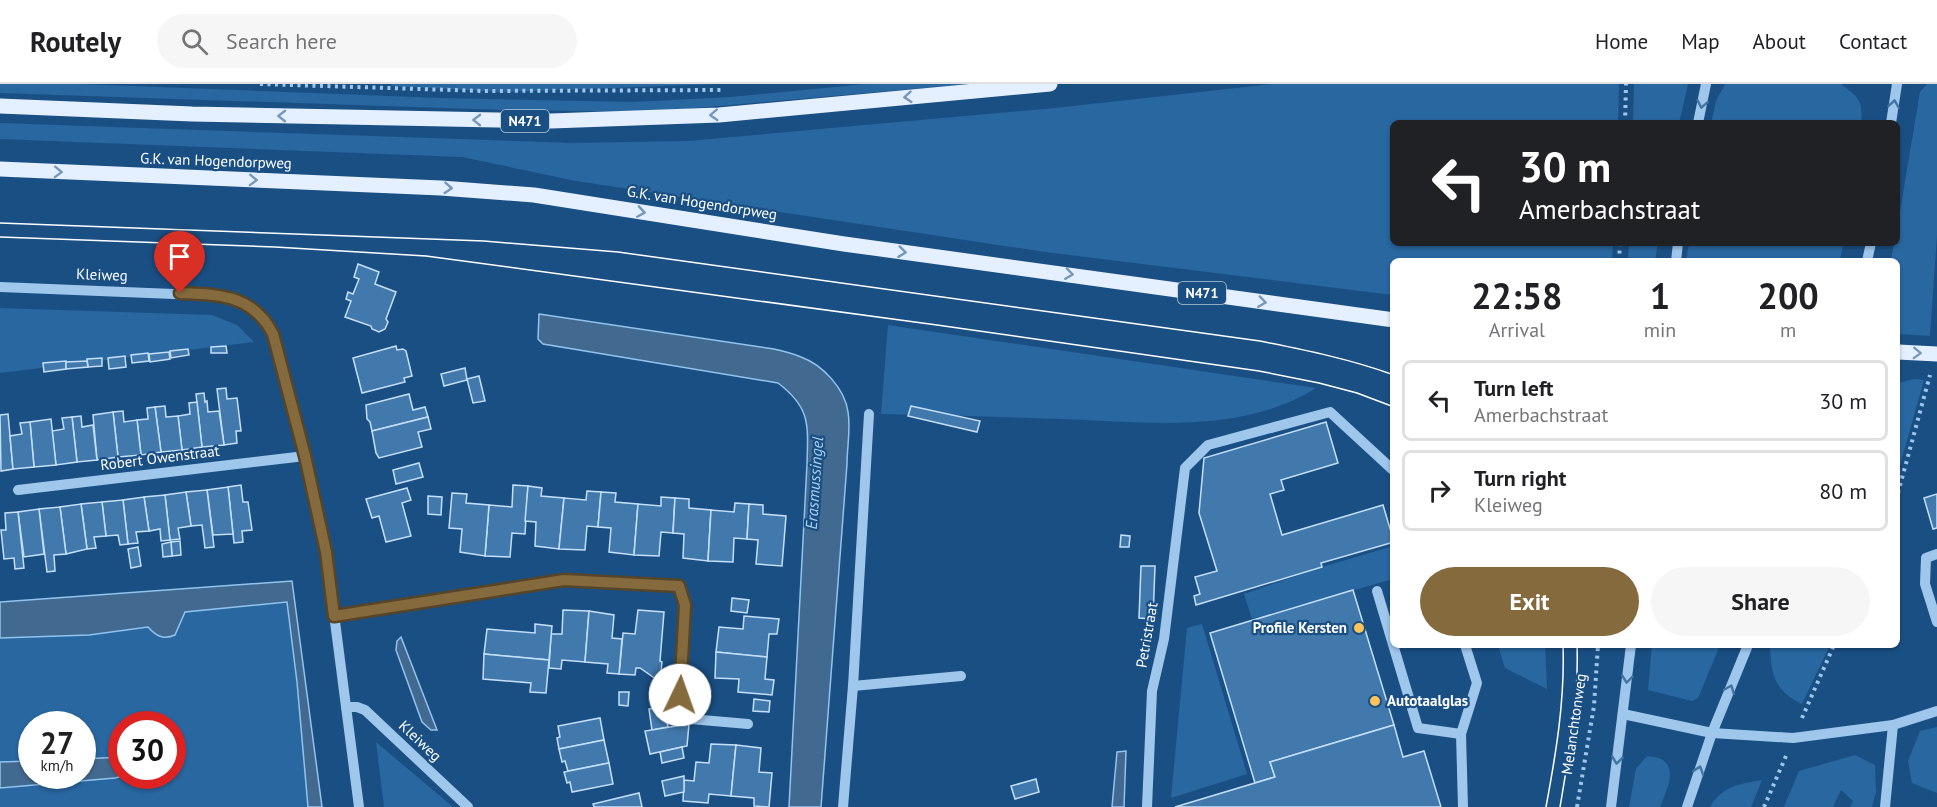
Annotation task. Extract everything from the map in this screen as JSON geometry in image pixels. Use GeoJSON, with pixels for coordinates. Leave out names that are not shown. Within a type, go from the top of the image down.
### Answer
{"type":"FeatureCollection","features":[{"type":"Feature","properties":{"kind":"main road","name":"N471"},"geometry":{"type":"LineString","coordinates":[[0,106],[192,114],[551,121],[719,115],[1050,84]]}},
{"type":"Feature","properties":{"kind":"main road","name":"G.K. van Hogendorpweg"},"geometry":{"type":"LineString","coordinates":[[0,170],[441,188],[534,195],[844,244],[1390,319]]}},
{"type":"Feature","properties":{"kind":"main road"},"geometry":{"type":"LineString","coordinates":[[1900,352],[1936,354]]}},
{"type":"Feature","properties":{"kind":"street"},"geometry":{"type":"LineString","coordinates":[[1699,120],[1706,84]]}},
{"type":"Feature","properties":{"kind":"street"},"geometry":{"type":"LineString","coordinates":[[1891,120],[1897,84]]}},
{"type":"Feature","properties":{"kind":"street","name":"Kleiweg"},"geometry":{"type":"LineString","coordinates":[[0,288],[224,296],[242,301],[255,309],[267,322],[273,334],[305,456],[326,552],[359,807]]}},
{"type":"Feature","properties":{"kind":"street","name":"Petristraat"},"geometry":{"type":"LineString","coordinates":[[1146,807],[1152,691],[1164,639],[1185,468],[1208,445],[1330,411],[1390,467]]}},
{"type":"Feature","properties":{"kind":"street"},"geometry":{"type":"LineString","coordinates":[[843,807],[853,686],[869,414]]}},
{"type":"Feature","properties":{"kind":"street","name":"Robert Owenstraat"},"geometry":{"type":"LineString","coordinates":[[18,490],[305,456]]}},
{"type":"Feature","properties":{"kind":"street"},"geometry":{"type":"LineString","coordinates":[[1937,554],[1926,558],[1925,584],[1937,622]]}},
{"type":"Feature","properties":{"kind":"street"},"geometry":{"type":"LineString","coordinates":[[334,616],[564,580],[679,586],[685,605],[679,718],[748,724]]}},
{"type":"Feature","properties":{"kind":"street"},"geometry":{"type":"LineString","coordinates":[[1377,591],[1390,634]]}},
{"type":"Feature","properties":{"kind":"street"},"geometry":{"type":"LineString","coordinates":[[1394,648],[1418,728],[1461,734]]}},
{"type":"Feature","properties":{"kind":"street"},"geometry":{"type":"LineString","coordinates":[[1462,807],[1461,734],[1477,683],[1467,648]]}},
{"type":"Feature","properties":{"kind":"street"},"geometry":{"type":"LineString","coordinates":[[1611,807],[1631,648]]}},
{"type":"Feature","properties":{"kind":"street"},"geometry":{"type":"LineString","coordinates":[[1687,807],[1712,732],[1747,648]]}},
{"type":"Feature","properties":{"kind":"street"},"geometry":{"type":"LineString","coordinates":[[853,686],[961,676]]}},
{"type":"Feature","properties":{"kind":"street","name":"Kleiweg"},"geometry":{"type":"LineString","coordinates":[[346,707],[365,710],[468,807]]}},
{"type":"Feature","properties":{"kind":"street"},"geometry":{"type":"LineString","coordinates":[[1623,714],[1712,732],[1793,738],[1893,725],[1937,711]]}},
{"type":"Feature","properties":{"kind":"street"},"geometry":{"type":"LineString","coordinates":[[1885,807],[1893,725]]}},
{"type":"Feature","properties":{"kind":"path"},"geometry":{"type":"LineString","coordinates":[[260,84],[484,92],[728,90]]}},
{"type":"Feature","properties":{"kind":"path"},"geometry":{"type":"LineString","coordinates":[[484,84],[484,92]]}},
{"type":"Feature","properties":{"kind":"path"},"geometry":{"type":"LineString","coordinates":[[1625,120],[1626,84]]}},
{"type":"Feature","properties":{"kind":"path"},"geometry":{"type":"LineString","coordinates":[[1900,486],[1936,354]]}},
{"type":"Feature","properties":{"kind":"path","name":"Melanchtonweg"},"geometry":{"type":"LineString","coordinates":[[1577,807],[1594,706],[1598,648]]}},
{"type":"Feature","properties":{"kind":"path"},"geometry":{"type":"LineString","coordinates":[[1764,807],[1833,648]]}},
{"type":"Feature","properties":{"kind":"shaded area"},"geometry":{"type":"Polygon","coordinates":[[[0,84],[81,84],[440,98],[633,102],[731,97],[865,84],[970,84],[651,112],[503,110],[0,93],[0,84]]]}},
{"type":"Feature","properties":{"kind":"shaded area"},"geometry":{"type":"Polygon","coordinates":[[[392,84],[719,84],[503,92],[391,86],[392,84]]]}},
{"type":"Feature","properties":{"kind":"shaded area"},"geometry":{"type":"Polygon","coordinates":[[[1272,84],[1619,84],[1618,120],[1390,120],[1390,246],[1613,246],[1612,258],[1390,258],[1390,295],[1045,252],[576,181],[462,157],[0,139],[0,123],[571,143],[688,141],[1055,108],[1272,84]]]}},
{"type":"Feature","properties":{"kind":"shaded area"},"geometry":{"type":"Polygon","coordinates":[[[1634,84],[1688,84],[1680,120],[1633,120],[1634,84]]]}},
{"type":"Feature","properties":{"kind":"shaded area"},"geometry":{"type":"Polygon","coordinates":[[[1725,84],[1841,84],[1858,100],[1861,120],[1712,120],[1716,101],[1725,84]]]}},
{"type":"Feature","properties":{"kind":"shaded area"},"geometry":{"type":"Polygon","coordinates":[[[1927,84],[1937,84],[1937,235],[1930,336],[1900,334],[1900,258],[1892,258],[1894,246],[1900,246],[1900,211],[1920,92],[1927,84]]]}},
{"type":"Feature","properties":{"kind":"shaded area"},"geometry":{"type":"Polygon","coordinates":[[[1629,246],[1658,246],[1656,258],[1628,258],[1629,246]]]}},
{"type":"Feature","properties":{"kind":"shaded area"},"geometry":{"type":"Polygon","coordinates":[[[1688,246],[1842,246],[1840,258],[1686,258],[1688,246]]]}},
{"type":"Feature","properties":{"kind":"shaded area"},"geometry":{"type":"Polygon","coordinates":[[[0,308],[212,315],[237,325],[254,342],[0,373],[0,308]]]}},
{"type":"Feature","properties":{"kind":"shaded area"},"geometry":{"type":"Polygon","coordinates":[[[888,325],[1316,388],[1287,403],[1257,413],[1193,422],[1160,423],[881,414],[888,325]]]}},
{"type":"Feature","properties":{"kind":"shaded area"},"geometry":{"type":"Polygon","coordinates":[[[1914,379],[1924,380],[1900,465],[1900,382],[1914,379]]]}},
{"type":"Feature","properties":{"kind":"shaded area"},"geometry":{"type":"Polygon","coordinates":[[[1390,547],[1390,580],[1252,619],[1244,594],[1390,547]]]}},
{"type":"Feature","properties":{"kind":"shaded area"},"geometry":{"type":"Polygon","coordinates":[[[287,601],[308,807],[0,807],[0,788],[18,786],[18,789],[96,789],[96,779],[108,777],[108,789],[186,789],[186,711],[108,711],[108,758],[96,758],[96,711],[18,711],[18,761],[0,762],[0,638],[89,635],[148,627],[175,635],[184,612],[287,601]]]}},
{"type":"Feature","properties":{"kind":"shaded area"},"geometry":{"type":"Polygon","coordinates":[[[1202,624],[1247,774],[1171,798],[1187,628],[1202,624]]]}},
{"type":"Feature","properties":{"kind":"shaded area"},"geometry":{"type":"Polygon","coordinates":[[[1499,648],[1545,648],[1547,689],[1505,668],[1499,648]]]}},
{"type":"Feature","properties":{"kind":"shaded area"},"geometry":{"type":"Polygon","coordinates":[[[1652,648],[1719,648],[1698,698],[1692,701],[1648,690],[1652,648]]]}},
{"type":"Feature","properties":{"kind":"shaded area"},"geometry":{"type":"Polygon","coordinates":[[[1770,648],[1829,648],[1802,704],[1780,687],[1771,665],[1770,648]]]}},
{"type":"Feature","properties":{"kind":"shaded area"},"geometry":{"type":"Polygon","coordinates":[[[1937,727],[1937,793],[1912,783],[1908,761],[1920,731],[1937,727]]]}},
{"type":"Feature","properties":{"kind":"shaded area"},"geometry":{"type":"Polygon","coordinates":[[[376,742],[453,807],[384,807],[376,742]]]}},
{"type":"Feature","properties":{"kind":"shaded area"},"geometry":{"type":"Polygon","coordinates":[[[1855,755],[1875,765],[1876,792],[1872,807],[1850,807],[1853,801],[1841,790],[1833,807],[1784,807],[1799,771],[1855,755]]]}},
{"type":"Feature","properties":{"kind":"shaded area"},"geometry":{"type":"Polygon","coordinates":[[[1647,756],[1660,758],[1666,763],[1670,775],[1667,788],[1660,807],[1629,807],[1636,769],[1647,756]]]}},
{"type":"Feature","properties":{"kind":"shaded area"},"geometry":{"type":"Polygon","coordinates":[[[1762,780],[1751,807],[1710,807],[1726,790],[1762,780]]]}},
{"type":"Feature","properties":{"kind":"water","name":"Erasmussingel"},"geometry":{"type":"Polygon","coordinates":[[[539,314],[788,352],[817,366],[838,387],[846,403],[849,431],[821,807],[789,807],[808,438],[802,409],[789,392],[778,383],[543,344],[538,339],[539,314]]]}},
{"type":"Feature","properties":{"kind":"water"},"geometry":{"type":"Polygon","coordinates":[[[292,581],[322,807],[308,807],[287,602],[185,612],[175,635],[167,637],[157,635],[148,627],[89,635],[0,638],[0,602],[292,581]]]}},
{"type":"Feature","properties":{"kind":"water"},"geometry":{"type":"Polygon","coordinates":[[[401,637],[437,730],[431,730],[422,722],[396,650],[397,641],[401,637]]]}},
{"type":"Feature","properties":{"kind":"water"},"geometry":{"type":"Polygon","coordinates":[[[1126,751],[1124,807],[1112,807],[1117,752],[1126,751]]]}},
{"type":"Feature","properties":{"kind":"water"},"geometry":{"type":"Polygon","coordinates":[[[96,758],[108,758],[108,779],[96,780],[96,758]]]}},
{"type":"Feature","properties":{"kind":"water"},"geometry":{"type":"Polygon","coordinates":[[[18,761],[18,786],[0,788],[0,762],[18,761]]]}},
{"type":"Feature","properties":{"kind":"building"},"geometry":{"type":"Polygon","coordinates":[[[358,264],[379,272],[375,284],[396,292],[386,319],[388,322],[385,329],[379,332],[371,326],[345,317],[351,301],[346,299],[348,292],[353,294],[359,279],[354,277],[358,264]]]}},
{"type":"Feature","properties":{"kind":"building"},"geometry":{"type":"Polygon","coordinates":[[[226,346],[227,353],[211,353],[211,347],[226,346]]]}},
{"type":"Feature","properties":{"kind":"building"},"geometry":{"type":"Polygon","coordinates":[[[396,346],[397,350],[406,351],[412,376],[404,378],[405,382],[362,393],[353,358],[396,346]]]}},
{"type":"Feature","properties":{"kind":"building"},"geometry":{"type":"Polygon","coordinates":[[[188,349],[189,355],[171,358],[170,351],[188,349]]]}},
{"type":"Feature","properties":{"kind":"building"},"geometry":{"type":"Polygon","coordinates":[[[169,352],[170,359],[150,362],[149,354],[169,352]]]}},
{"type":"Feature","properties":{"kind":"building"},"geometry":{"type":"Polygon","coordinates":[[[148,353],[149,361],[132,363],[131,355],[148,353]]]}},
{"type":"Feature","properties":{"kind":"building"},"geometry":{"type":"Polygon","coordinates":[[[125,356],[126,367],[109,369],[108,358],[125,356]]]}},
{"type":"Feature","properties":{"kind":"building"},"geometry":{"type":"Polygon","coordinates":[[[102,358],[102,366],[88,367],[87,359],[102,358]]]}},
{"type":"Feature","properties":{"kind":"building"},"geometry":{"type":"Polygon","coordinates":[[[66,361],[66,369],[44,372],[43,363],[66,361]]]}},
{"type":"Feature","properties":{"kind":"building"},"geometry":{"type":"Polygon","coordinates":[[[87,361],[88,367],[66,369],[66,362],[87,361]]]}},
{"type":"Feature","properties":{"kind":"building"},"geometry":{"type":"Polygon","coordinates":[[[465,368],[467,380],[444,386],[441,374],[465,368]]]}},
{"type":"Feature","properties":{"kind":"building"},"geometry":{"type":"Polygon","coordinates":[[[479,376],[485,401],[473,403],[467,379],[479,376]]]}},
{"type":"Feature","properties":{"kind":"building"},"geometry":{"type":"Polygon","coordinates":[[[226,388],[227,399],[237,398],[241,431],[236,431],[237,443],[224,445],[217,389],[226,388]]]}},
{"type":"Feature","properties":{"kind":"building"},"geometry":{"type":"Polygon","coordinates":[[[204,393],[208,412],[219,411],[224,445],[202,447],[196,394],[204,393]]]}},
{"type":"Feature","properties":{"kind":"building"},"geometry":{"type":"Polygon","coordinates":[[[409,394],[413,410],[425,407],[428,417],[372,431],[367,419],[366,405],[409,394]]]}},
{"type":"Feature","properties":{"kind":"building"},"geometry":{"type":"Polygon","coordinates":[[[197,402],[202,447],[182,450],[178,416],[190,414],[189,403],[197,402]]]}},
{"type":"Feature","properties":{"kind":"building"},"geometry":{"type":"Polygon","coordinates":[[[165,406],[166,417],[178,416],[182,450],[161,452],[155,407],[165,406]]]}},
{"type":"Feature","properties":{"kind":"building"},"geometry":{"type":"Polygon","coordinates":[[[911,406],[980,421],[977,432],[908,416],[911,406]]]}},
{"type":"Feature","properties":{"kind":"building"},"geometry":{"type":"Polygon","coordinates":[[[155,407],[161,452],[141,455],[137,420],[148,419],[147,408],[155,407]]]}},
{"type":"Feature","properties":{"kind":"building"},"geometry":{"type":"Polygon","coordinates":[[[123,411],[124,422],[137,420],[141,455],[118,457],[113,412],[123,411]]]}},
{"type":"Feature","properties":{"kind":"building"},"geometry":{"type":"Polygon","coordinates":[[[113,412],[118,457],[97,460],[93,415],[113,412]]]}},
{"type":"Feature","properties":{"kind":"building"},"geometry":{"type":"Polygon","coordinates":[[[8,414],[13,469],[1,471],[0,415],[8,414]]]}},
{"type":"Feature","properties":{"kind":"building"},"geometry":{"type":"Polygon","coordinates":[[[81,416],[82,427],[93,425],[97,460],[77,462],[72,417],[81,416]]]}},
{"type":"Feature","properties":{"kind":"building"},"geometry":{"type":"Polygon","coordinates":[[[72,417],[77,462],[56,465],[52,431],[64,429],[62,418],[72,417]]]}},
{"type":"Feature","properties":{"kind":"building"},"geometry":{"type":"Polygon","coordinates":[[[428,417],[431,429],[418,432],[422,447],[379,458],[372,431],[428,417]]]}},
{"type":"Feature","properties":{"kind":"building"},"geometry":{"type":"Polygon","coordinates":[[[51,419],[56,465],[34,467],[30,422],[51,419]]]}},
{"type":"Feature","properties":{"kind":"building"},"geometry":{"type":"Polygon","coordinates":[[[30,422],[34,467],[13,469],[10,436],[22,434],[20,423],[30,422]]]}},
{"type":"Feature","properties":{"kind":"building"},"geometry":{"type":"Polygon","coordinates":[[[1326,422],[1338,463],[1281,480],[1284,490],[1270,494],[1282,535],[1383,505],[1390,529],[1390,543],[1321,563],[1322,567],[1196,605],[1194,596],[1200,594],[1195,577],[1217,571],[1199,513],[1204,458],[1326,422]]]}},
{"type":"Feature","properties":{"kind":"building"},"geometry":{"type":"Polygon","coordinates":[[[419,463],[423,477],[396,484],[393,470],[419,463]]]}},
{"type":"Feature","properties":{"kind":"building"},"geometry":{"type":"Polygon","coordinates":[[[241,485],[243,502],[248,502],[252,530],[242,531],[243,542],[234,543],[228,487],[241,485]]]}},
{"type":"Feature","properties":{"kind":"building"},"geometry":{"type":"Polygon","coordinates":[[[513,485],[528,486],[525,534],[512,533],[510,557],[485,556],[489,505],[512,507],[513,485]]]}},
{"type":"Feature","properties":{"kind":"building"},"geometry":{"type":"Polygon","coordinates":[[[528,486],[542,488],[541,496],[564,498],[559,549],[535,546],[536,522],[525,521],[528,486]]]}},
{"type":"Feature","properties":{"kind":"building"},"geometry":{"type":"Polygon","coordinates":[[[228,487],[233,534],[213,535],[207,490],[228,487]]]}},
{"type":"Feature","properties":{"kind":"building"},"geometry":{"type":"Polygon","coordinates":[[[407,488],[411,500],[402,503],[411,536],[386,542],[379,516],[372,518],[366,499],[407,488]]]}},
{"type":"Feature","properties":{"kind":"building"},"geometry":{"type":"Polygon","coordinates":[[[207,490],[214,547],[205,548],[202,525],[191,526],[186,492],[207,490]]]}},
{"type":"Feature","properties":{"kind":"building"},"geometry":{"type":"Polygon","coordinates":[[[587,491],[601,492],[598,527],[587,526],[585,550],[559,549],[564,498],[586,500],[587,491]]]}},
{"type":"Feature","properties":{"kind":"building"},"geometry":{"type":"Polygon","coordinates":[[[186,492],[191,526],[178,528],[180,539],[170,540],[165,495],[186,492]]]}},
{"type":"Feature","properties":{"kind":"building"},"geometry":{"type":"Polygon","coordinates":[[[601,492],[616,493],[615,502],[638,504],[634,555],[609,552],[611,528],[598,527],[601,492]]]}},
{"type":"Feature","properties":{"kind":"building"},"geometry":{"type":"Polygon","coordinates":[[[452,493],[467,494],[466,503],[489,505],[485,556],[460,552],[462,529],[449,528],[452,493]]]}},
{"type":"Feature","properties":{"kind":"building"},"geometry":{"type":"Polygon","coordinates":[[[1937,494],[1937,528],[1933,529],[1924,498],[1937,494]]]}},
{"type":"Feature","properties":{"kind":"building"},"geometry":{"type":"Polygon","coordinates":[[[165,495],[170,540],[161,541],[160,529],[149,531],[144,497],[165,495]]]}},
{"type":"Feature","properties":{"kind":"building"},"geometry":{"type":"Polygon","coordinates":[[[428,496],[442,497],[441,515],[428,514],[428,496]]]}},
{"type":"Feature","properties":{"kind":"building"},"geometry":{"type":"Polygon","coordinates":[[[144,497],[149,531],[136,532],[138,543],[128,544],[123,500],[144,497]]]}},
{"type":"Feature","properties":{"kind":"building"},"geometry":{"type":"Polygon","coordinates":[[[661,497],[675,498],[673,533],[661,532],[659,556],[634,555],[638,504],[661,506],[661,497]]]}},
{"type":"Feature","properties":{"kind":"building"},"geometry":{"type":"Polygon","coordinates":[[[675,498],[689,499],[689,508],[711,510],[708,561],[683,558],[684,534],[673,533],[675,498]]]}},
{"type":"Feature","properties":{"kind":"building"},"geometry":{"type":"Polygon","coordinates":[[[123,500],[128,544],[120,545],[118,535],[106,536],[102,502],[123,500]]]}},
{"type":"Feature","properties":{"kind":"building"},"geometry":{"type":"Polygon","coordinates":[[[102,502],[106,536],[94,537],[96,548],[87,549],[81,504],[102,502]]]}},
{"type":"Feature","properties":{"kind":"building"},"geometry":{"type":"Polygon","coordinates":[[[735,503],[749,504],[747,539],[734,538],[733,562],[708,561],[711,510],[734,512],[735,503]]]}},
{"type":"Feature","properties":{"kind":"building"},"geometry":{"type":"Polygon","coordinates":[[[81,504],[87,549],[66,554],[60,507],[81,504]]]}},
{"type":"Feature","properties":{"kind":"building"},"geometry":{"type":"Polygon","coordinates":[[[749,504],[763,505],[763,514],[786,516],[782,566],[756,564],[758,540],[747,539],[749,504]]]}},
{"type":"Feature","properties":{"kind":"building"},"geometry":{"type":"Polygon","coordinates":[[[60,507],[66,554],[54,555],[55,571],[47,572],[39,509],[60,507]]]}},
{"type":"Feature","properties":{"kind":"building"},"geometry":{"type":"Polygon","coordinates":[[[39,509],[44,554],[24,557],[18,512],[39,509]]]}},
{"type":"Feature","properties":{"kind":"building"},"geometry":{"type":"Polygon","coordinates":[[[18,512],[24,568],[15,569],[14,558],[4,559],[1,530],[6,530],[5,513],[18,512]]]}},
{"type":"Feature","properties":{"kind":"building"},"geometry":{"type":"Polygon","coordinates":[[[1121,535],[1130,536],[1129,547],[1120,547],[1121,535]]]}},
{"type":"Feature","properties":{"kind":"building"},"geometry":{"type":"Polygon","coordinates":[[[180,541],[181,555],[172,556],[171,542],[180,541]]]}},
{"type":"Feature","properties":{"kind":"building"},"geometry":{"type":"Polygon","coordinates":[[[171,542],[172,556],[163,557],[162,544],[171,542]]]}},
{"type":"Feature","properties":{"kind":"building"},"geometry":{"type":"Polygon","coordinates":[[[138,547],[141,566],[131,568],[128,549],[138,547]]]}},
{"type":"Feature","properties":{"kind":"building"},"geometry":{"type":"Polygon","coordinates":[[[1141,566],[1155,566],[1153,619],[1139,618],[1141,566]]]}},
{"type":"Feature","properties":{"kind":"building"},"geometry":{"type":"Polygon","coordinates":[[[1353,590],[1394,725],[1270,762],[1275,777],[1255,783],[1210,633],[1353,590]]]}},
{"type":"Feature","properties":{"kind":"building"},"geometry":{"type":"Polygon","coordinates":[[[732,598],[749,600],[747,613],[731,611],[732,598]]]}},
{"type":"Feature","properties":{"kind":"building"},"geometry":{"type":"Polygon","coordinates":[[[563,610],[589,611],[585,662],[562,660],[561,669],[549,668],[551,634],[562,634],[563,610]]]}},
{"type":"Feature","properties":{"kind":"building"},"geometry":{"type":"Polygon","coordinates":[[[638,610],[664,612],[660,682],[640,668],[636,668],[635,675],[619,674],[623,633],[635,634],[638,610]]]}},
{"type":"Feature","properties":{"kind":"building"},"geometry":{"type":"Polygon","coordinates":[[[589,611],[614,615],[612,638],[622,639],[619,674],[607,673],[608,664],[585,662],[589,611]]]}},
{"type":"Feature","properties":{"kind":"building"},"geometry":{"type":"Polygon","coordinates":[[[744,616],[779,619],[777,634],[769,634],[767,657],[716,652],[719,627],[743,629],[744,616]]]}},
{"type":"Feature","properties":{"kind":"building"},"geometry":{"type":"Polygon","coordinates":[[[535,624],[552,626],[549,660],[484,654],[487,629],[535,633],[535,624]]]}},
{"type":"Feature","properties":{"kind":"building"},"geometry":{"type":"Polygon","coordinates":[[[716,652],[767,657],[765,679],[774,680],[772,695],[738,692],[739,679],[715,678],[716,652]]]}},
{"type":"Feature","properties":{"kind":"building"},"geometry":{"type":"Polygon","coordinates":[[[484,654],[549,660],[546,693],[530,692],[531,683],[483,679],[484,654]]]}},
{"type":"Feature","properties":{"kind":"building"},"geometry":{"type":"Polygon","coordinates":[[[619,692],[629,692],[628,706],[619,705],[619,692]]]}},
{"type":"Feature","properties":{"kind":"building"},"geometry":{"type":"Polygon","coordinates":[[[754,699],[770,701],[769,712],[753,711],[754,699]]]}},
{"type":"Feature","properties":{"kind":"building"},"geometry":{"type":"Polygon","coordinates":[[[664,706],[668,727],[652,730],[649,709],[664,706]]]}},
{"type":"Feature","properties":{"kind":"building"},"geometry":{"type":"Polygon","coordinates":[[[600,718],[604,740],[559,749],[558,726],[600,718]]]}},
{"type":"Feature","properties":{"kind":"building"},"geometry":{"type":"Polygon","coordinates":[[[689,724],[687,746],[650,754],[645,731],[689,724]]]}},
{"type":"Feature","properties":{"kind":"building"},"geometry":{"type":"Polygon","coordinates":[[[1394,725],[1403,757],[1424,751],[1441,807],[1175,807],[1275,777],[1270,762],[1394,725]]]}},
{"type":"Feature","properties":{"kind":"building"},"geometry":{"type":"Polygon","coordinates":[[[604,740],[609,763],[568,771],[565,761],[562,762],[559,749],[604,740]]]}},
{"type":"Feature","properties":{"kind":"building"},"geometry":{"type":"Polygon","coordinates":[[[711,744],[736,745],[731,796],[709,794],[708,803],[683,801],[684,780],[694,781],[696,762],[709,763],[711,744]]]}},
{"type":"Feature","properties":{"kind":"building"},"geometry":{"type":"Polygon","coordinates":[[[736,745],[761,748],[759,772],[772,773],[769,807],[754,806],[754,798],[731,796],[736,745]]]}},
{"type":"Feature","properties":{"kind":"building"},"geometry":{"type":"Polygon","coordinates":[[[682,747],[684,758],[662,763],[660,752],[682,747]]]}},
{"type":"Feature","properties":{"kind":"building"},"geometry":{"type":"Polygon","coordinates":[[[609,763],[613,784],[572,792],[570,782],[567,783],[564,772],[609,763]]]}},
{"type":"Feature","properties":{"kind":"building"},"geometry":{"type":"Polygon","coordinates":[[[684,776],[684,792],[665,796],[662,781],[684,776]]]}},
{"type":"Feature","properties":{"kind":"building"},"geometry":{"type":"Polygon","coordinates":[[[1036,779],[1039,792],[1015,799],[1011,786],[1036,779]]]}},
{"type":"Feature","properties":{"kind":"building"},"geometry":{"type":"Polygon","coordinates":[[[639,793],[642,807],[594,807],[593,804],[639,793]]]}},
{"type":"Feature","properties":{"kind":"tram line"},"geometry":{"type":"LineString","coordinates":[[0,223],[484,241],[618,252],[1260,341],[1311,351],[1390,374]]}},
{"type":"Feature","properties":{"kind":"tram line"},"geometry":{"type":"LineString","coordinates":[[0,237],[275,247],[426,256],[1259,371],[1357,393],[1390,405]]}},
{"type":"Feature","properties":{"kind":"tram line"},"geometry":{"type":"LineString","coordinates":[[1546,807],[1561,706],[1563,648]]}},
{"type":"Feature","properties":{"kind":"tram line"},"geometry":{"type":"LineString","coordinates":[[1560,807],[1575,706],[1577,648]]}},
{"type":"Feature","properties":{"kind":"place","name":"Profile Kersten"},"geometry":{"type":"Point","coordinates":[1359,628]}},
{"type":"Feature","properties":{"kind":"place","name":"Autotaalglas"},"geometry":{"type":"Point","coordinates":[1375,701]}},
{"type":"Feature","properties":{"kind":"route"},"geometry":{"type":"LineString","coordinates":[[180,293],[224,296],[242,301],[255,309],[267,322],[273,334],[305,456],[326,552],[334,616],[564,580],[679,586],[685,605],[680,695]]}}]}
